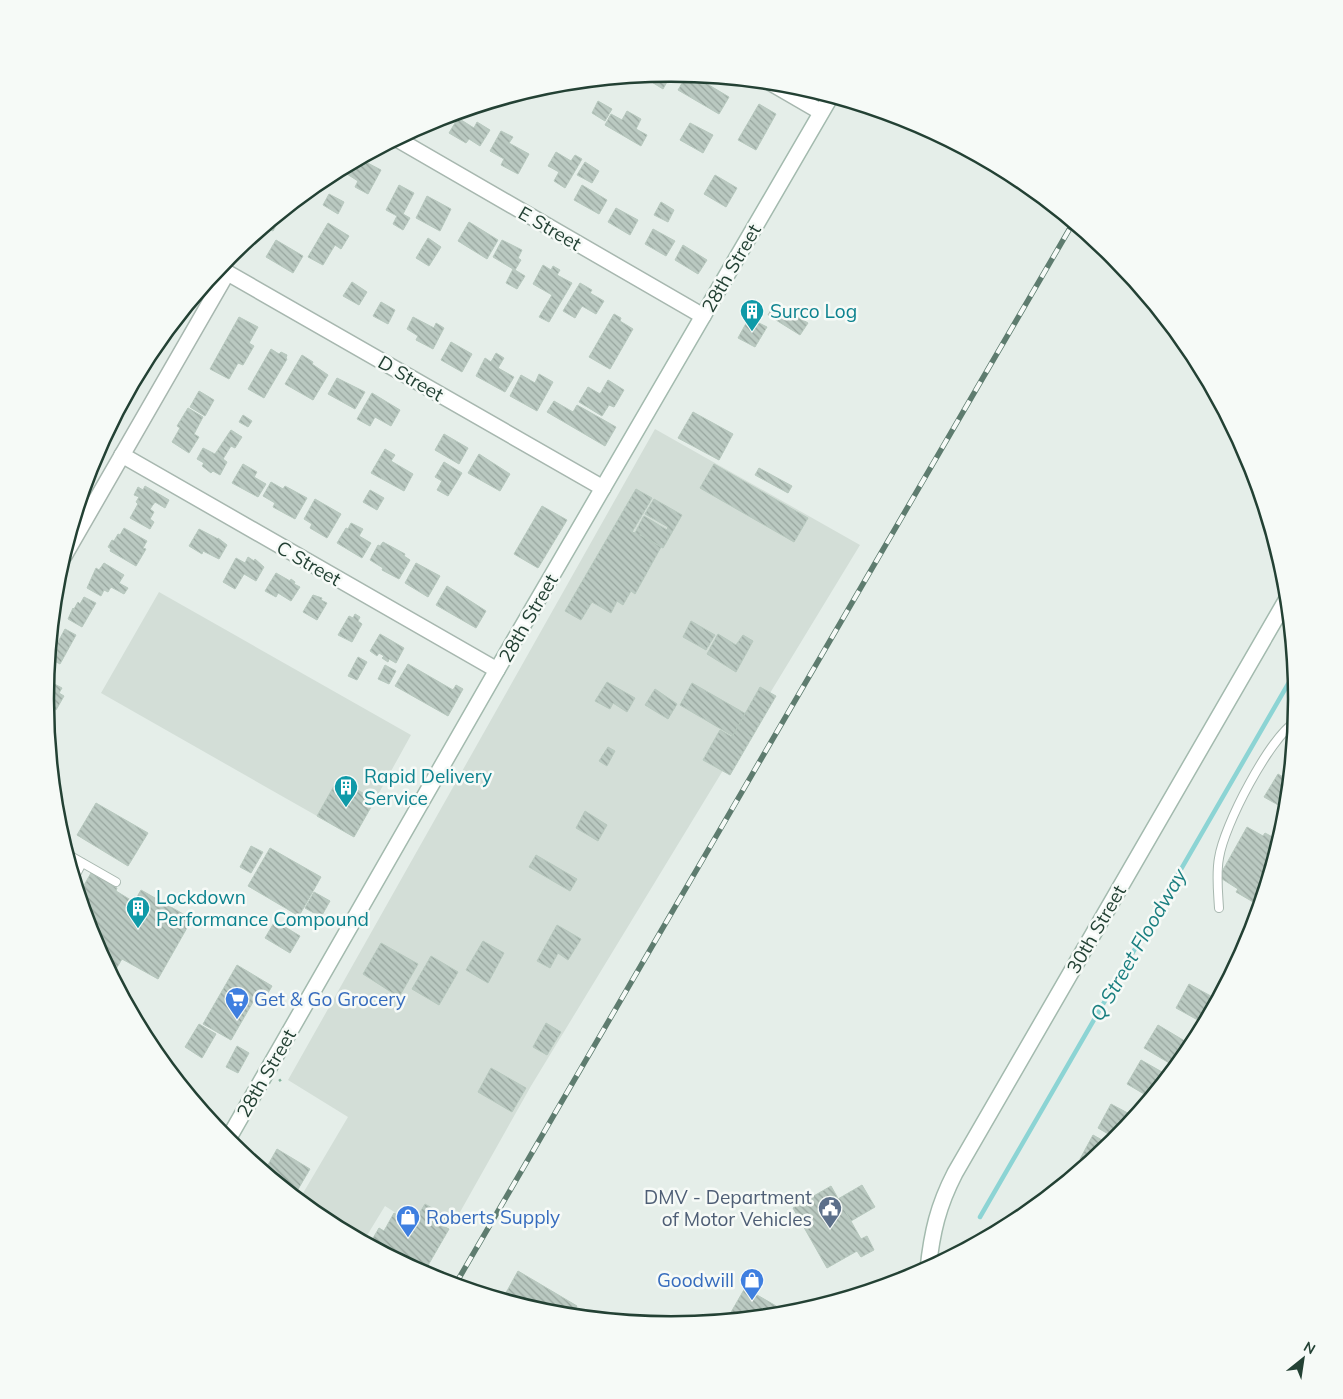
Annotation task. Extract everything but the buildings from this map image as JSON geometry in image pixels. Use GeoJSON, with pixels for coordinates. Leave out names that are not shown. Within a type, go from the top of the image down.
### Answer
{"type":"FeatureCollection","features":[{"type":"Feature","properties":{"kind":"street"},"geometry":{"type":"LineString","coordinates":[[790,94],[821,112]]}},
{"type":"Feature","properties":{"kind":"street","name":"28th Street"},"geometry":{"type":"LineString","coordinates":[[232,1133],[497,670],[827,102]]}},
{"type":"Feature","properties":{"kind":"street","name":"E Street"},"geometry":{"type":"LineString","coordinates":[[403,143],[703,316]]}},
{"type":"Feature","properties":{"kind":"street","name":"D Street"},"geometry":{"type":"LineString","coordinates":[[226,273],[603,488]]}},
{"type":"Feature","properties":{"kind":"street"},"geometry":{"type":"LineString","coordinates":[[77,534],[122,456],[217,281]]}},
{"type":"Feature","properties":{"kind":"street","name":"C Street"},"geometry":{"type":"LineString","coordinates":[[122,456],[497,670]]}},
{"type":"Feature","properties":{"kind":"street","name":"30th Street"},"geometry":{"type":"LineString","coordinates":[[929,1261],[934,1224],[945,1192],[955,1173],[1282,607]]}},
{"type":"Feature","properties":{"kind":"lane"},"geometry":{"type":"LineString","coordinates":[[1220,908],[1217,880],[1219,858],[1226,831],[1252,779],[1277,740],[1288,727]]}},
{"type":"Feature","properties":{"kind":"lane"},"geometry":{"type":"LineString","coordinates":[[75,858],[116,882]]}},
{"type":"Feature","properties":{"kind":"lane"},"geometry":{"type":"LineString","coordinates":[[78,870],[82,862]]}},
{"type":"Feature","properties":{"kind":"shaded area"},"geometry":{"type":"Polygon","coordinates":[[[655,429],[860,545],[531,1086],[455,1221],[425,1204],[413,1224],[385,1206],[367,1236],[302,1195],[348,1117],[288,1080],[655,429]]]}},
{"type":"Feature","properties":{"kind":"shaded area","name":"Rapid Delivery Service"},"geometry":{"type":"Polygon","coordinates":[[[159,592],[411,735],[375,800],[338,779],[317,816],[101,693],[159,592]]]}},
{"type":"Feature","properties":{"kind":"waterway","name":"Q Street Floodway"},"geometry":{"type":"LineString","coordinates":[[980,1217],[1289,683]]}},
{"type":"Feature","properties":{"kind":"railway"},"geometry":{"type":"LineString","coordinates":[[459,1279],[1070,228]]}},
{"type":"Feature","properties":{"kind":"place","name":"Surco Log"},"geometry":{"type":"Point","coordinates":[752,332]}},
{"type":"Feature","properties":{"kind":"place","name":"Rapid Delivery Service"},"geometry":{"type":"Point","coordinates":[346,808]}},
{"type":"Feature","properties":{"kind":"place","name":"Lockdown Performance Compound"},"geometry":{"type":"Point","coordinates":[138,929]}},
{"type":"Feature","properties":{"kind":"place","name":"Get & Go Grocery"},"geometry":{"type":"Point","coordinates":[237,1020]}},
{"type":"Feature","properties":{"kind":"place","name":"DMV - Department of Motor Vehicles"},"geometry":{"type":"Point","coordinates":[830,1229]}},
{"type":"Feature","properties":{"kind":"place","name":"Roberts Supply"},"geometry":{"type":"Point","coordinates":[408,1238]}},
{"type":"Feature","properties":{"kind":"place","name":"Goodwill"},"geometry":{"type":"Point","coordinates":[752,1301]}}]}
